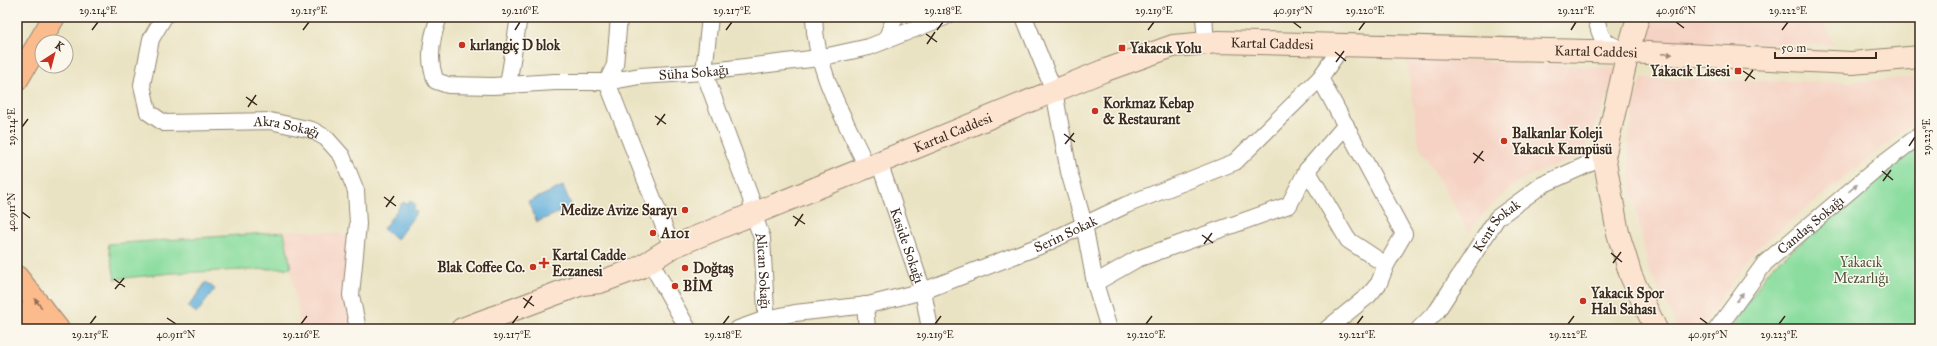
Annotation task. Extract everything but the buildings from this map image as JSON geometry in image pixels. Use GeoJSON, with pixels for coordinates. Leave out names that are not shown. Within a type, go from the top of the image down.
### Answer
{"type":"FeatureCollection","features":[{"type":"Feature","properties":{"kind":"highway"},"geometry":{"type":"LineString","coordinates":[[17,60],[41,17]]}},
{"type":"Feature","properties":{"kind":"highway"},"geometry":{"type":"LineString","coordinates":[[17,80],[54,17]]}},
{"type":"Feature","properties":{"kind":"highway"},"geometry":{"type":"LineString","coordinates":[[17,277],[58,329]]}},
{"type":"Feature","properties":{"kind":"highway"},"geometry":{"type":"LineString","coordinates":[[17,312],[32,329]]}},
{"type":"Feature","properties":{"kind":"main road"},"geometry":{"type":"LineString","coordinates":[[1638,17],[1628,52],[1604,157],[1618,233],[1631,276],[1656,329]]}},
{"type":"Feature","properties":{"kind":"main road","name":"Kartal Caddesi"},"geometry":{"type":"LineString","coordinates":[[462,329],[582,284],[598,273],[633,257],[662,253],[753,213],[873,164],[1103,71],[1173,46],[1220,42],[1628,52],[1852,63],[1920,57]]}},
{"type":"Feature","properties":{"kind":"street","name":"Akra Sokağı"},"geometry":{"type":"LineString","coordinates":[[164,17],[151,39],[142,85],[148,112],[164,123],[270,121],[312,130],[326,138],[342,156],[356,191],[358,224],[351,295],[358,329]]}},
{"type":"Feature","properties":{"kind":"street","name":"Süha Sokağı"},"geometry":{"type":"LineString","coordinates":[[439,17],[434,30],[430,58],[432,71],[436,81],[448,84],[508,85],[555,82],[607,82],[640,76],[704,72],[819,58],[869,47],[945,17]]}},
{"type":"Feature","properties":{"kind":"street"},"geometry":{"type":"LineString","coordinates":[[508,85],[519,17]]}},
{"type":"Feature","properties":{"kind":"street"},"geometry":{"type":"LineString","coordinates":[[619,17],[615,65],[607,82],[688,329]]}},
{"type":"Feature","properties":{"kind":"street"},"geometry":{"type":"LineString","coordinates":[[704,72],[710,17]]}},
{"type":"Feature","properties":{"kind":"street","name":"Kaside Sokağı"},"geometry":{"type":"LineString","coordinates":[[814,17],[814,38],[821,68],[873,164],[924,291],[930,329]]}},
{"type":"Feature","properties":{"kind":"street"},"geometry":{"type":"LineString","coordinates":[[886,40],[895,17]]}},
{"type":"Feature","properties":{"kind":"street"},"geometry":{"type":"LineString","coordinates":[[1024,17],[1054,91],[1069,172],[1084,224],[1095,283],[1109,329]]}},
{"type":"Feature","properties":{"kind":"street"},"geometry":{"type":"LineString","coordinates":[[1204,17],[1206,43]]}},
{"type":"Feature","properties":{"kind":"street"},"geometry":{"type":"LineString","coordinates":[[1596,17],[1599,33],[1605,42],[1628,52]]}},
{"type":"Feature","properties":{"kind":"street","name":"Serin Sokak"},"geometry":{"type":"LineString","coordinates":[[738,329],[766,324],[795,313],[865,305],[924,291],[1042,245],[1126,204],[1235,162],[1320,78],[1343,45]]}},
{"type":"Feature","properties":{"kind":"street","name":"Alican Sokağı"},"geometry":{"type":"LineString","coordinates":[[704,72],[751,198],[753,213],[762,238],[766,324]]}},
{"type":"Feature","properties":{"kind":"street"},"geometry":{"type":"LineString","coordinates":[[1320,78],[1404,234],[1386,265],[1379,283],[1369,295],[1327,329]]}},
{"type":"Feature","properties":{"kind":"street"},"geometry":{"type":"LineString","coordinates":[[1095,283],[1137,259],[1289,205],[1307,170],[1346,125]]}},
{"type":"Feature","properties":{"kind":"street","name":"Candaş Sokağı"},"geometry":{"type":"LineString","coordinates":[[1717,329],[1765,263],[1884,163],[1920,135]]}},
{"type":"Feature","properties":{"kind":"street","name":"Kent Sokak"},"geometry":{"type":"LineString","coordinates":[[1419,329],[1437,311],[1497,218],[1542,185],[1604,157]]}},
{"type":"Feature","properties":{"kind":"street"},"geometry":{"type":"LineString","coordinates":[[1307,170],[1348,240],[1386,265]]}},
{"type":"Feature","properties":{"kind":"street"},"geometry":{"type":"LineString","coordinates":[[865,305],[867,329]]}},
{"type":"Feature","properties":{"kind":"shaded area"},"geometry":{"type":"Polygon","coordinates":[[[1650,17],[1821,17],[1834,44],[1653,43],[1647,36],[1650,17]]]}},
{"type":"Feature","properties":{"kind":"shaded area","name":"Balkanlar Koleji Yakacık Kampüsü"},"geometry":{"type":"Polygon","coordinates":[[[1406,57],[1619,68],[1585,150],[1574,159],[1524,178],[1506,191],[1483,214],[1469,233],[1419,145],[1406,57]]]}},
{"type":"Feature","properties":{"kind":"shaded area"},"geometry":{"type":"Polygon","coordinates":[[[1920,77],[1920,117],[1755,250],[1700,329],[1675,329],[1675,320],[1649,270],[1631,185],[1628,144],[1634,102],[1642,79],[1849,82],[1920,77]]]}},
{"type":"Feature","properties":{"kind":"shaded area"},"geometry":{"type":"Polygon","coordinates":[[[293,230],[355,235],[354,329],[301,329],[284,232],[293,230]]]}},
{"type":"Feature","properties":{"kind":"green space","name":"Yakacık Mezarlığı"},"geometry":{"type":"Polygon","coordinates":[[[1920,146],[1920,329],[1731,329],[1773,266],[1920,146]]]}},
{"type":"Feature","properties":{"kind":"green space"},"geometry":{"type":"Polygon","coordinates":[[[284,232],[291,268],[172,273],[115,279],[108,244],[284,232]]]}},
{"type":"Feature","properties":{"kind":"water"},"geometry":{"type":"Polygon","coordinates":[[[563,186],[572,207],[537,222],[528,202],[563,186]]]}},
{"type":"Feature","properties":{"kind":"water"},"geometry":{"type":"Polygon","coordinates":[[[410,200],[416,205],[413,209],[417,212],[397,239],[383,229],[403,202],[407,204],[410,200]]]}},
{"type":"Feature","properties":{"kind":"water"},"geometry":{"type":"Polygon","coordinates":[[[206,282],[215,289],[197,313],[188,307],[206,282]]]}},
{"type":"Feature","properties":{"kind":"place","name":"kırlangiç D blok"},"geometry":{"type":"Point","coordinates":[462,45]}},
{"type":"Feature","properties":{"kind":"place","name":"Yakacık Yolu"},"geometry":{"type":"Point","coordinates":[1122,48]}},
{"type":"Feature","properties":{"kind":"place","name":"Yakacık Lisesi"},"geometry":{"type":"Point","coordinates":[1738,71]}},
{"type":"Feature","properties":{"kind":"place","name":"Korkmaz Kebap & Restaurant"},"geometry":{"type":"Point","coordinates":[1095,111]}},
{"type":"Feature","properties":{"kind":"place","name":"Balkanlar Koleji Yakacık Kampüsü"},"geometry":{"type":"Point","coordinates":[1504,141]}},
{"type":"Feature","properties":{"kind":"place","name":"Medize Avize Sarayı"},"geometry":{"type":"Point","coordinates":[685,210]}},
{"type":"Feature","properties":{"kind":"place","name":"A101"},"geometry":{"type":"Point","coordinates":[653,233]}},
{"type":"Feature","properties":{"kind":"place","name":"Kartal Cadde Eczanesi"},"geometry":{"type":"Point","coordinates":[544,263]}},
{"type":"Feature","properties":{"kind":"place","name":"Blak Coffee Co."},"geometry":{"type":"Point","coordinates":[533,267]}},
{"type":"Feature","properties":{"kind":"place","name":"Doğtaş"},"geometry":{"type":"Point","coordinates":[685,268]}},
{"type":"Feature","properties":{"kind":"place","name":"BİM"},"geometry":{"type":"Point","coordinates":[675,286]}},
{"type":"Feature","properties":{"kind":"place","name":"Yakacık Spor Halı Sahası"},"geometry":{"type":"Point","coordinates":[1583,301]}}]}
